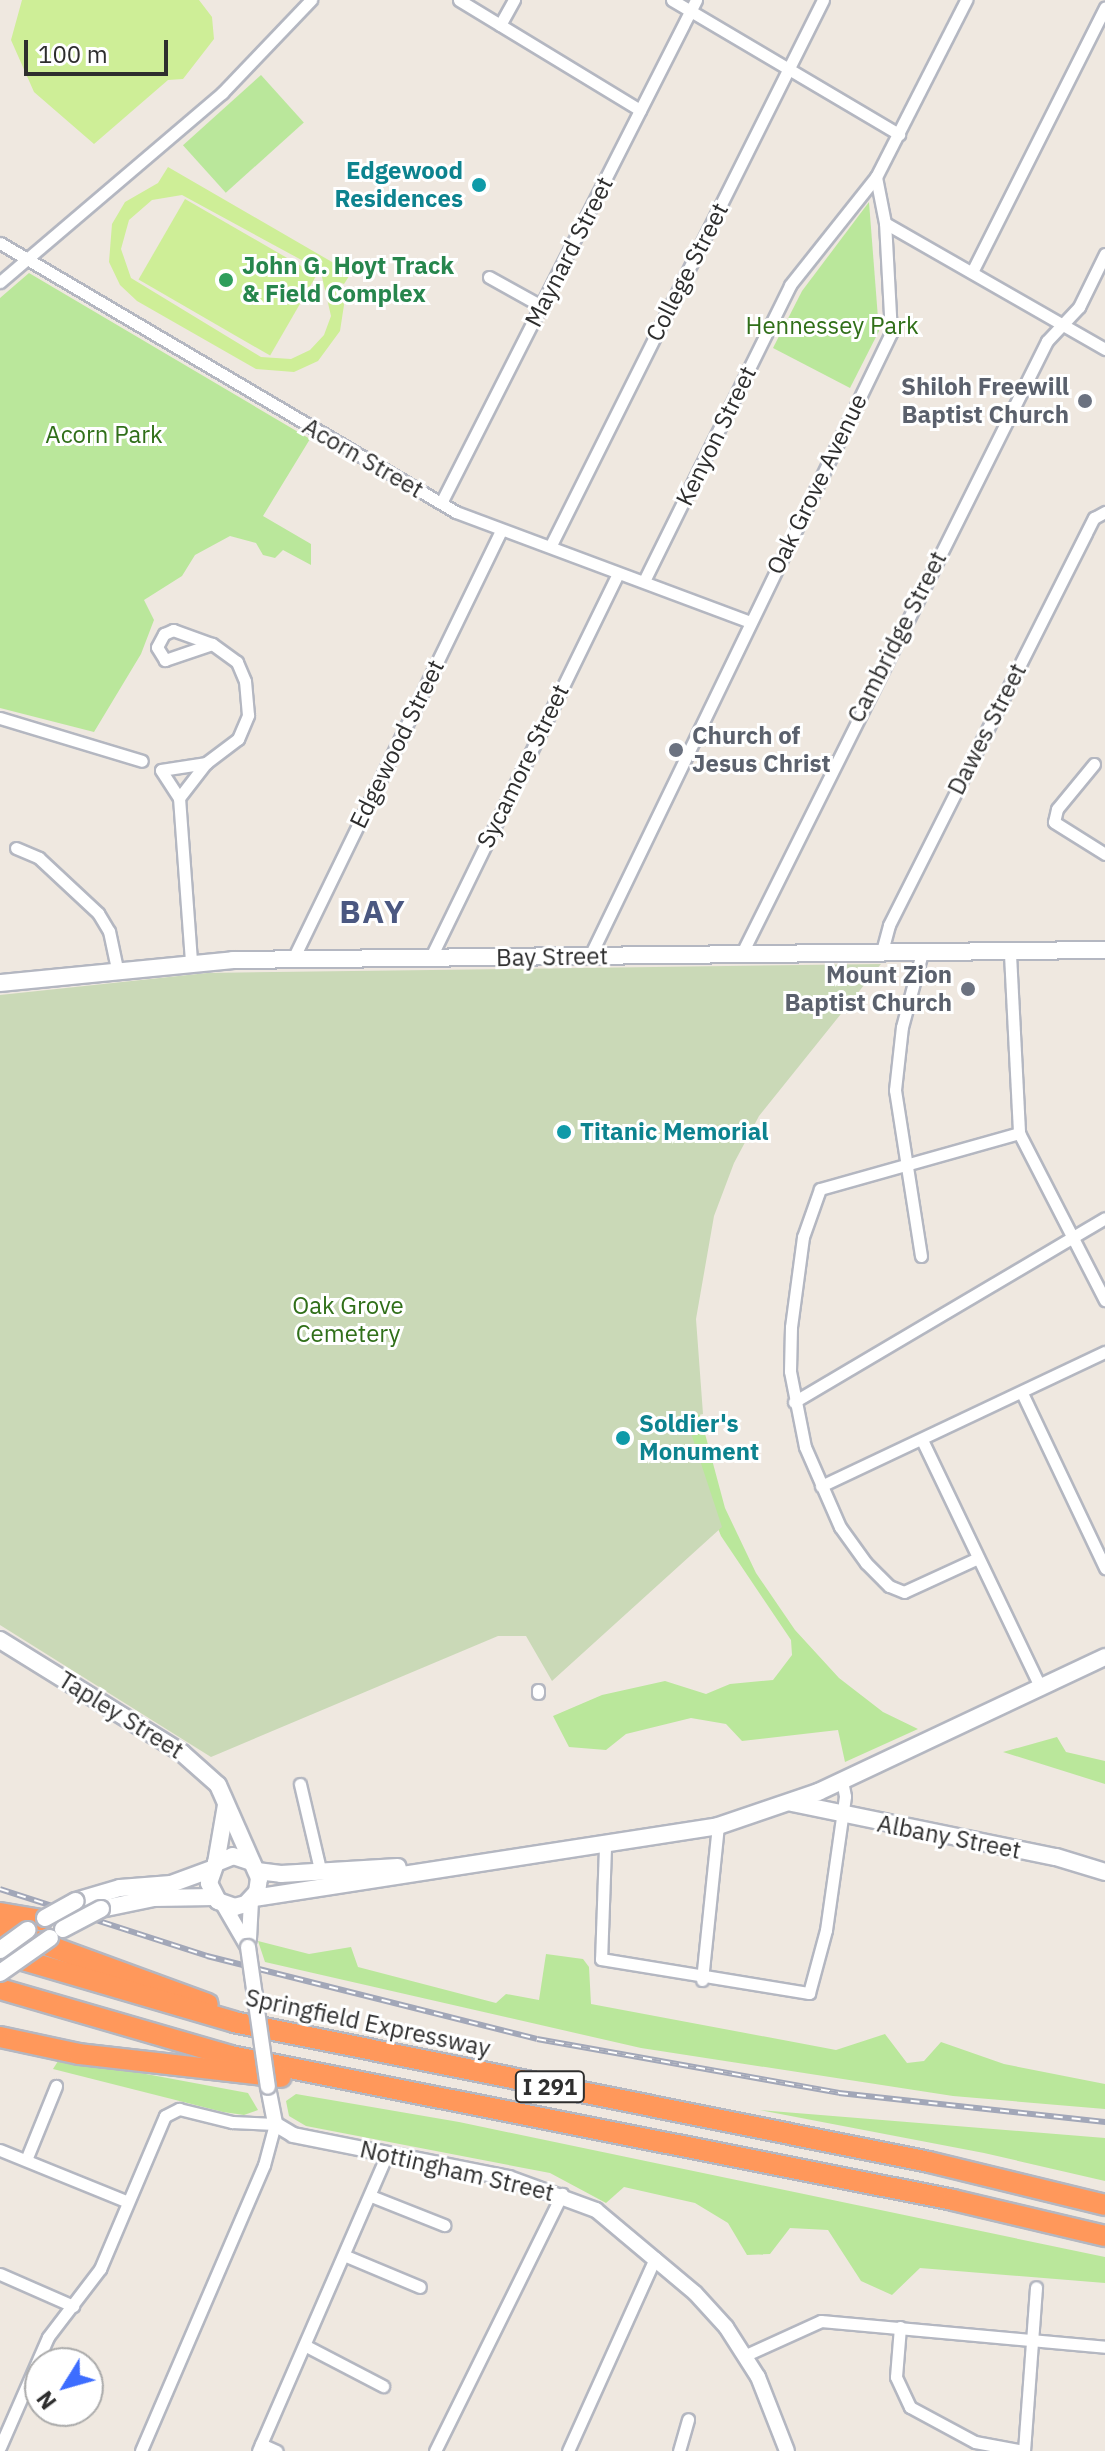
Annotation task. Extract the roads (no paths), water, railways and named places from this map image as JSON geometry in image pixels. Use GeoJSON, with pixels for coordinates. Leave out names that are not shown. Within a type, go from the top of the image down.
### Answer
{"type":"FeatureCollection","features":[{"type":"Feature","properties":{"kind":"highway"},"geometry":{"type":"LineString","coordinates":[[0,1913],[45,1927]]}},
{"type":"Feature","properties":{"kind":"highway"},"geometry":{"type":"LineString","coordinates":[[0,1928],[314,2039]]}},
{"type":"Feature","properties":{"kind":"highway","name":"Springfield Expressway"},"geometry":{"type":"LineString","coordinates":[[0,1952],[170,2006],[314,2039],[900,2155],[1105,2205]]}},
{"type":"Feature","properties":{"kind":"highway","name":"I 291"},"geometry":{"type":"LineString","coordinates":[[0,1989],[230,2056],[941,2198],[1105,2236]]}},
{"type":"Feature","properties":{"kind":"highway"},"geometry":{"type":"LineString","coordinates":[[0,2037],[79,2054],[359,2083]]}},
{"type":"Feature","properties":{"kind":"main road","name":"Bay Street"},"geometry":{"type":"LineString","coordinates":[[0,983],[191,961],[1010,954],[1105,950]]}},
{"type":"Feature","properties":{"kind":"main road","name":"Tapley Street"},"geometry":{"type":"LineString","coordinates":[[0,1640],[200,1766],[218,1785],[254,1867]]}},
{"type":"Feature","properties":{"kind":"main road"},"geometry":{"type":"LineString","coordinates":[[0,1952],[45,1927],[101,1909],[153,1898],[219,1900],[235,1907],[252,1899],[439,1867],[605,1847],[718,1826],[792,1803],[1105,1657]]}},
{"type":"Feature","properties":{"kind":"main road","name":"Albany Street"},"geometry":{"type":"LineString","coordinates":[[792,1803],[1056,1857],[1105,1872]]}},
{"type":"Feature","properties":{"kind":"main road"},"geometry":{"type":"LineString","coordinates":[[219,1900],[209,1883],[226,1805]]}},
{"type":"Feature","properties":{"kind":"main road"},"geometry":{"type":"LineString","coordinates":[[0,1973],[45,1927],[76,1901],[120,1888],[171,1884],[233,1856],[254,1867],[281,1874],[320,1869],[439,1867]]}},
{"type":"Feature","properties":{"kind":"main road"},"geometry":{"type":"LineString","coordinates":[[252,1899],[254,1867]]}},
{"type":"Feature","properties":{"kind":"street"},"geometry":{"type":"LineString","coordinates":[[0,282],[222,93],[311,0]]}},
{"type":"Feature","properties":{"kind":"street"},"geometry":{"type":"LineString","coordinates":[[459,0],[640,110]]}},
{"type":"Feature","properties":{"kind":"street"},"geometry":{"type":"LineString","coordinates":[[500,25],[514,0]]}},
{"type":"Feature","properties":{"kind":"street"},"geometry":{"type":"LineString","coordinates":[[672,0],[899,134]]}},
{"type":"Feature","properties":{"kind":"street","name":"Maynard Street"},"geometry":{"type":"LineString","coordinates":[[441,503],[696,0]]}},
{"type":"Feature","properties":{"kind":"street","name":"College Street"},"geometry":{"type":"LineString","coordinates":[[551,545],[823,0]]}},
{"type":"Feature","properties":{"kind":"street"},"geometry":{"type":"LineString","coordinates":[[876,177],[966,0]]}},
{"type":"Feature","properties":{"kind":"street"},"geometry":{"type":"LineString","coordinates":[[972,272],[1105,8]]}},
{"type":"Feature","properties":{"kind":"street","name":"Oak Grove Avenue"},"geometry":{"type":"LineString","coordinates":[[590,956],[891,333],[885,223],[876,177]]}},
{"type":"Feature","properties":{"kind":"street","name":"Kenyon Street"},"geometry":{"type":"LineString","coordinates":[[644,581],[790,285],[876,177]]}},
{"type":"Feature","properties":{"kind":"street"},"geometry":{"type":"LineString","coordinates":[[885,223],[1105,349]]}},
{"type":"Feature","properties":{"kind":"street","name":"Acorn Street"},"geometry":{"type":"LineString","coordinates":[[0,243],[441,503],[501,530],[551,545],[750,622]]}},
{"type":"Feature","properties":{"kind":"street","name":"Cambridge Street"},"geometry":{"type":"LineString","coordinates":[[741,955],[1047,341],[1079,307],[1105,254]]}},
{"type":"Feature","properties":{"kind":"street"},"geometry":{"type":"LineString","coordinates":[[489,277],[541,306]]}},
{"type":"Feature","properties":{"kind":"street","name":"Dawes Street"},"geometry":{"type":"LineString","coordinates":[[881,955],[889,925],[974,754],[1094,518],[1105,512]]}},
{"type":"Feature","properties":{"kind":"street","name":"Edgewood Street"},"geometry":{"type":"LineString","coordinates":[[293,959],[501,530]]}},
{"type":"Feature","properties":{"kind":"street","name":"Sycamore Street"},"geometry":{"type":"LineString","coordinates":[[430,959],[618,573]]}},
{"type":"Feature","properties":{"kind":"street"},"geometry":{"type":"LineString","coordinates":[[179,798],[206,763],[238,739],[248,715],[245,681],[237,662],[212,644]]}},
{"type":"Feature","properties":{"kind":"street"},"geometry":{"type":"LineString","coordinates":[[0,718],[142,761]]}},
{"type":"Feature","properties":{"kind":"street"},"geometry":{"type":"LineString","coordinates":[[191,961],[179,798],[161,770],[206,763]]}},
{"type":"Feature","properties":{"kind":"street"},"geometry":{"type":"LineString","coordinates":[[1094,764],[1057,809],[1054,822],[1105,854]]}},
{"type":"Feature","properties":{"kind":"street"},"geometry":{"type":"LineString","coordinates":[[16,848],[39,858],[98,913],[109,931],[117,968]]}},
{"type":"Feature","properties":{"kind":"street"},"geometry":{"type":"LineString","coordinates":[[921,1256],[897,1127],[897,1057],[922,953]]}},
{"type":"Feature","properties":{"kind":"street"},"geometry":{"type":"LineString","coordinates":[[1010,954],[1019,1133],[1105,1300]]}},
{"type":"Feature","properties":{"kind":"street"},"geometry":{"type":"LineString","coordinates":[[978,1558],[904,1592],[889,1586],[840,1527],[821,1486],[794,1402],[791,1327],[813,1199],[820,1189],[1019,1133]]}},
{"type":"Feature","properties":{"kind":"street"},"geometry":{"type":"LineString","coordinates":[[794,1402],[1105,1218]]}},
{"type":"Feature","properties":{"kind":"street"},"geometry":{"type":"LineString","coordinates":[[821,1486],[1105,1352]]}},
{"type":"Feature","properties":{"kind":"street"},"geometry":{"type":"LineString","coordinates":[[1022,1393],[1105,1568]]}},
{"type":"Feature","properties":{"kind":"street"},"geometry":{"type":"LineString","coordinates":[[922,1440],[1041,1688]]}},
{"type":"Feature","properties":{"kind":"street"},"geometry":{"type":"LineString","coordinates":[[605,1847],[601,1959],[702,1980],[809,1993],[826,1930],[841,1815],[842,1781]]}},
{"type":"Feature","properties":{"kind":"street"},"geometry":{"type":"LineString","coordinates":[[300,1784],[320,1869]]}},
{"type":"Feature","properties":{"kind":"street"},"geometry":{"type":"LineString","coordinates":[[702,1980],[718,1826]]}},
{"type":"Feature","properties":{"kind":"street"},"geometry":{"type":"LineString","coordinates":[[141,2451],[264,2165],[275,2124],[248,1947],[252,1899]]}},
{"type":"Feature","properties":{"kind":"street"},"geometry":{"type":"LineString","coordinates":[[219,1900],[248,1947]]}},
{"type":"Feature","properties":{"kind":"street"},"geometry":{"type":"LineString","coordinates":[[26,2160],[56,2086]]}},
{"type":"Feature","properties":{"kind":"street","name":"Nottingham Street"},"geometry":{"type":"LineString","coordinates":[[128,2202],[158,2127],[170,2111],[179,2109],[232,2122],[275,2124],[293,2135],[509,2178],[562,2194],[596,2210],[714,2312],[746,2355],[787,2451]]}},
{"type":"Feature","properties":{"kind":"street"},"geometry":{"type":"LineString","coordinates":[[0,2150],[128,2202],[100,2269],[30,2369],[0,2447]]}},
{"type":"Feature","properties":{"kind":"street"},"geometry":{"type":"LineString","coordinates":[[277,2451],[260,2447],[346,2256],[387,2154]]}},
{"type":"Feature","properties":{"kind":"street"},"geometry":{"type":"LineString","coordinates":[[435,2451],[562,2194]]}},
{"type":"Feature","properties":{"kind":"street"},"geometry":{"type":"LineString","coordinates":[[371,2196],[444,2225]]}},
{"type":"Feature","properties":{"kind":"street"},"geometry":{"type":"LineString","coordinates":[[346,2256],[420,2287]]}},
{"type":"Feature","properties":{"kind":"street"},"geometry":{"type":"LineString","coordinates":[[568,2451],[655,2258]]}},
{"type":"Feature","properties":{"kind":"street"},"geometry":{"type":"LineString","coordinates":[[0,2274],[73,2306]]}},
{"type":"Feature","properties":{"kind":"street"},"geometry":{"type":"LineString","coordinates":[[900,2327],[896,2377],[910,2407],[975,2442],[1024,2451],[1036,2287]]}},
{"type":"Feature","properties":{"kind":"street"},"geometry":{"type":"LineString","coordinates":[[746,2355],[821,2321],[1105,2347]]}},
{"type":"Feature","properties":{"kind":"street"},"geometry":{"type":"LineString","coordinates":[[306,2346],[383,2386]]}},
{"type":"Feature","properties":{"kind":"street"},"geometry":{"type":"LineString","coordinates":[[679,2451],[688,2419]]}},
{"type":"Feature","properties":{"kind":"railway"},"geometry":{"type":"LineString","coordinates":[[0,1889],[207,1956],[537,2039],[839,2093],[1105,2122]]}},
{"type":"Feature","properties":{"kind":"place","name":"Edgewood Residences"},"geometry":{"type":"Point","coordinates":[479,185]}},
{"type":"Feature","properties":{"kind":"place","name":"John G. Hoyt Track & Field Complex"},"geometry":{"type":"Point","coordinates":[226,280]}},
{"type":"Feature","properties":{"kind":"place","name":"Shiloh Freewill Baptist Church"},"geometry":{"type":"Point","coordinates":[1085,401]}},
{"type":"Feature","properties":{"kind":"place","name":"Church of Jesus Christ"},"geometry":{"type":"Point","coordinates":[676,750]}},
{"type":"Feature","properties":{"kind":"place","name":"Mount Zion Baptist Church"},"geometry":{"type":"Point","coordinates":[968,989]}},
{"type":"Feature","properties":{"kind":"place","name":"Titanic Memorial"},"geometry":{"type":"Point","coordinates":[564,1132]}},
{"type":"Feature","properties":{"kind":"place","name":"Soldier's Monument"},"geometry":{"type":"Point","coordinates":[623,1438]}},
{"type":"Feature","properties":{"kind":"district","name":"BAY"},"geometry":{"type":"Point","coordinates":[373,911]}},
{"type":"Feature","properties":{"kind":"park label","name":"Hennessey Park"},"geometry":{"type":"Point","coordinates":[832,326]}},
{"type":"Feature","properties":{"kind":"park label","name":"Acorn Park"},"geometry":{"type":"Point","coordinates":[104,435]}},
{"type":"Feature","properties":{"kind":"park label","name":"Oak Grove Cemetery"},"geometry":{"type":"Point","coordinates":[348,1320]}}]}
